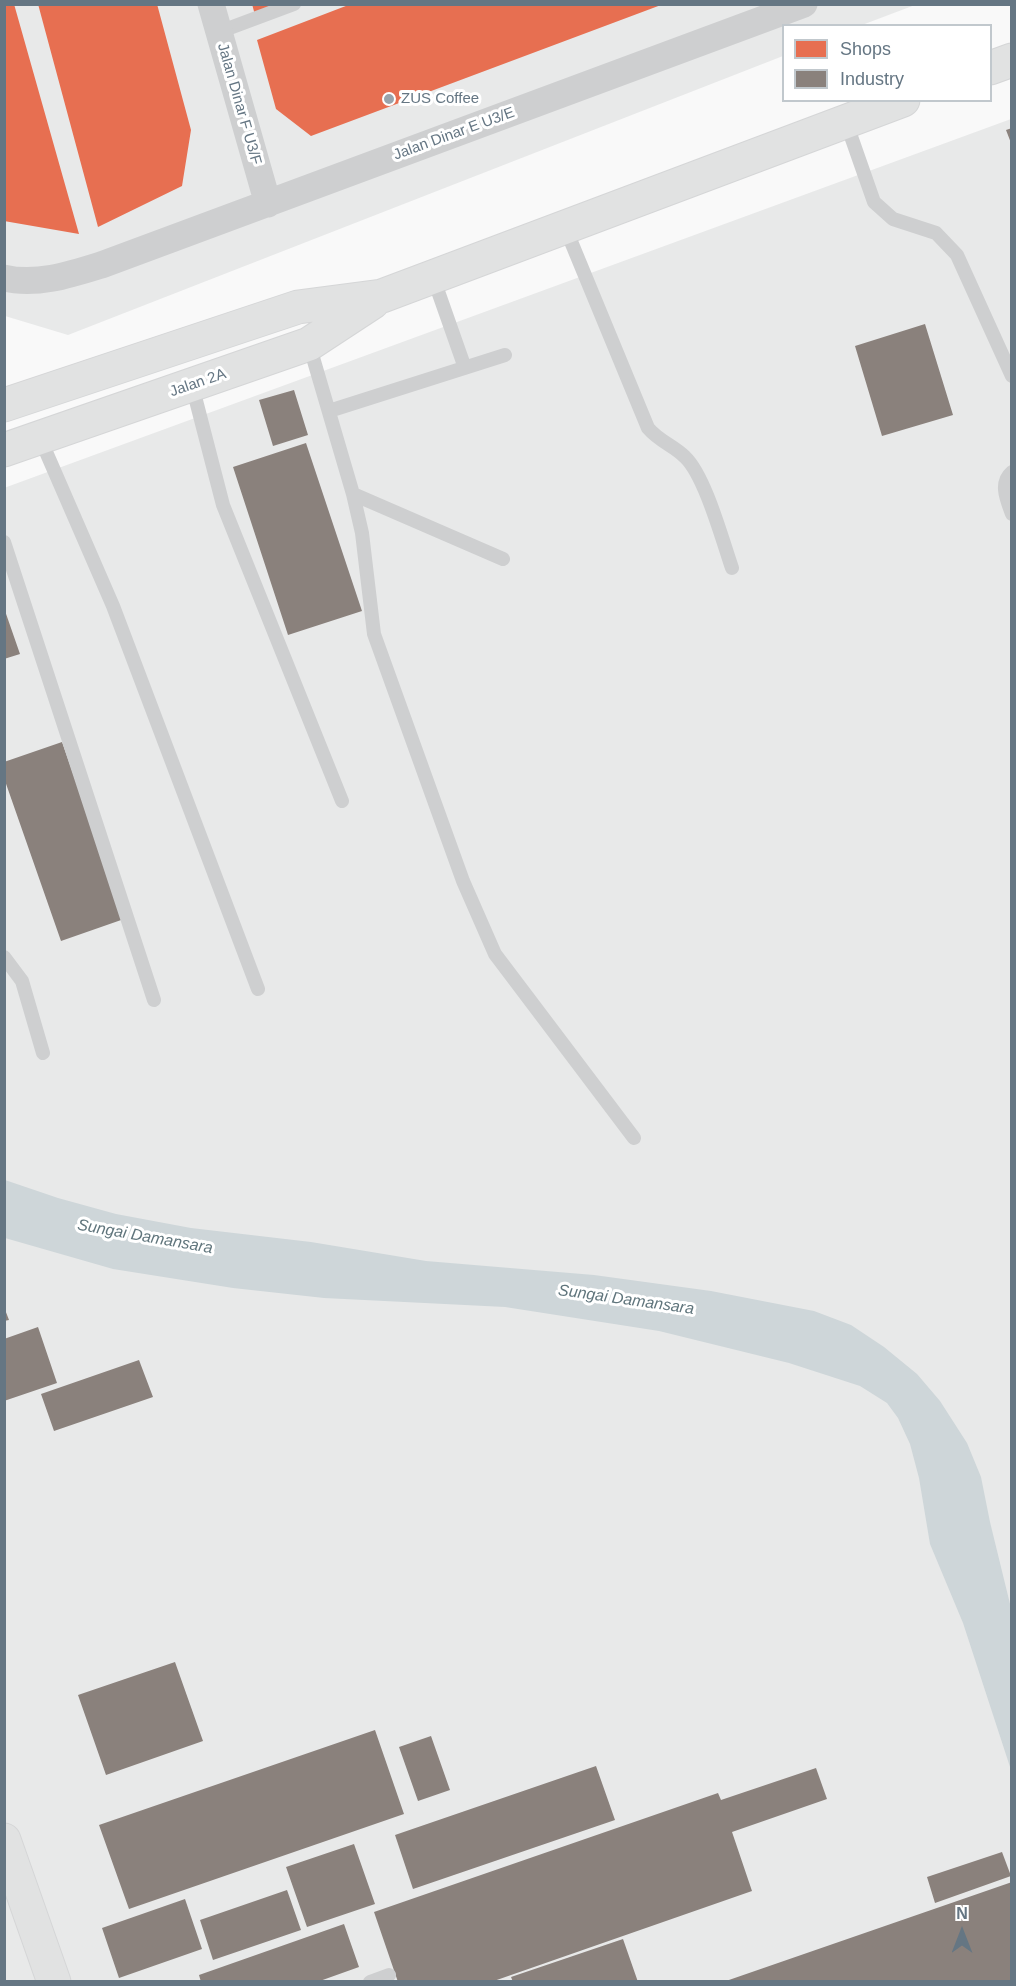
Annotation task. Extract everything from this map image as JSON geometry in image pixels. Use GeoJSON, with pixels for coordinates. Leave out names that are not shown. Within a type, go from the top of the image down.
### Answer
{"type":"FeatureCollection","features":[{"type":"Feature","properties":{"kind":"street","name":"Jalan Dinar F U3/F"},"geometry":{"type":"LineString","coordinates":[[211,4],[267,204]]}},
{"type":"Feature","properties":{"kind":"street","name":"Jalan Dinar E U3/E"},"geometry":{"type":"LineString","coordinates":[[4,278],[16,281],[60,278],[104,264],[804,4]]}},
{"type":"Feature","properties":{"kind":"street"},"geometry":{"type":"LineString","coordinates":[[992,67],[1011,60]]}},
{"type":"Feature","properties":{"kind":"street"},"geometry":{"type":"LineString","coordinates":[[4,405],[298,307],[382,296],[898,102]]}},
{"type":"Feature","properties":{"kind":"street","name":"Jalan 2A"},"geometry":{"type":"LineString","coordinates":[[4,450],[309,344],[382,296]]}},
{"type":"Feature","properties":{"kind":"street"},"geometry":{"type":"LineString","coordinates":[[4,378],[55,388]]}},
{"type":"Feature","properties":{"kind":"street"},"geometry":{"type":"LineString","coordinates":[[4,1840],[54,1982]]}},
{"type":"Feature","properties":{"kind":"lane"},"geometry":{"type":"LineString","coordinates":[[219,32],[294,4]]}},
{"type":"Feature","properties":{"kind":"lane"},"geometry":{"type":"LineString","coordinates":[[846,122],[874,202],[893,219],[936,233],[957,255],[1011,376]]}},
{"type":"Feature","properties":{"kind":"lane"},"geometry":{"type":"LineString","coordinates":[[565,227],[648,428],[658,439],[684,456],[698,472],[732,568]]}},
{"type":"Feature","properties":{"kind":"lane"},"geometry":{"type":"LineString","coordinates":[[434,277],[465,368]]}},
{"type":"Feature","properties":{"kind":"lane"},"geometry":{"type":"LineString","coordinates":[[309,344],[353,494],[362,533],[374,634],[467,892],[495,954],[634,1138]]}},
{"type":"Feature","properties":{"kind":"lane"},"geometry":{"type":"LineString","coordinates":[[329,411],[505,355]]}},
{"type":"Feature","properties":{"kind":"lane"},"geometry":{"type":"LineString","coordinates":[[192,385],[223,505],[342,801]]}},
{"type":"Feature","properties":{"kind":"lane"},"geometry":{"type":"LineString","coordinates":[[40,438],[113,606],[258,989]]}},
{"type":"Feature","properties":{"kind":"lane"},"geometry":{"type":"LineString","coordinates":[[1011,472],[1004,482],[1011,514]]}},
{"type":"Feature","properties":{"kind":"lane"},"geometry":{"type":"LineString","coordinates":[[353,494],[503,560]]}},
{"type":"Feature","properties":{"kind":"lane"},"geometry":{"type":"LineString","coordinates":[[4,542],[154,1000]]}},
{"type":"Feature","properties":{"kind":"lane"},"geometry":{"type":"LineString","coordinates":[[4,957],[22,981],[43,1053]]}},
{"type":"Feature","properties":{"kind":"lane"},"geometry":{"type":"LineString","coordinates":[[370,1982],[389,1975]]}},
{"type":"Feature","properties":{"kind":"shaded area"},"geometry":{"type":"Polygon","coordinates":[[[4,5],[915,5],[865,24],[782,24],[782,56],[68,335],[5,316],[4,5]]]}},
{"type":"Feature","properties":{"kind":"shaded area"},"geometry":{"type":"Polygon","coordinates":[[[1011,119],[1011,1981],[5,1981],[4,488],[1011,119]]]}},
{"type":"Feature","properties":{"kind":"water","name":"Sungai Damansara"},"geometry":{"type":"Polygon","coordinates":[[[5,1180],[116,1214],[191,1228],[311,1242],[426,1261],[594,1275],[711,1291],[814,1311],[851,1325],[884,1347],[917,1374],[940,1401],[967,1443],[981,1477],[1011,1608],[1011,1770],[963,1623],[930,1544],[919,1478],[910,1444],[898,1418],[887,1403],[860,1386],[789,1363],[659,1331],[505,1307],[324,1298],[233,1288],[113,1269],[5,1238],[5,1180]]]}},
{"type":"Feature","properties":{"kind":"building: Shops"},"geometry":{"type":"Polygon","coordinates":[[[4,4],[14,4],[79,234],[4,221],[4,4]]]}},
{"type":"Feature","properties":{"kind":"building: Shops"},"geometry":{"type":"Polygon","coordinates":[[[38,4],[157,4],[191,130],[182,186],[98,227],[38,4]]]}},
{"type":"Feature","properties":{"kind":"building: Shops"},"geometry":{"type":"Polygon","coordinates":[[[252,4],[281,4],[255,15],[252,4]]]}},
{"type":"Feature","properties":{"kind":"building: Shops"},"geometry":{"type":"Polygon","coordinates":[[[351,4],[661,5],[311,136],[276,109],[257,40],[351,4]]]}},
{"type":"Feature","properties":{"kind":"building: Industry"},"geometry":{"type":"Polygon","coordinates":[[[1012,128],[1012,143],[1011,143],[1006,130],[1012,128]]]}},
{"type":"Feature","properties":{"kind":"building: Industry"},"geometry":{"type":"Polygon","coordinates":[[[925,324],[953,415],[882,436],[855,346],[925,324]]]}},
{"type":"Feature","properties":{"kind":"building: Industry"},"geometry":{"type":"Polygon","coordinates":[[[294,390],[308,435],[273,446],[259,400],[294,390]]]}},
{"type":"Feature","properties":{"kind":"building: Industry"},"geometry":{"type":"Polygon","coordinates":[[[306,443],[362,611],[288,635],[233,467],[306,443]]]}},
{"type":"Feature","properties":{"kind":"building: Industry"},"geometry":{"type":"Polygon","coordinates":[[[4,608],[20,654],[4,659],[4,608]]]}},
{"type":"Feature","properties":{"kind":"building: Industry"},"geometry":{"type":"Polygon","coordinates":[[[62,742],[124,919],[61,941],[4,778],[4,762],[62,742]]]}},
{"type":"Feature","properties":{"kind":"building: Industry"},"geometry":{"type":"Polygon","coordinates":[[[4,1307],[9,1320],[4,1321],[4,1307]]]}},
{"type":"Feature","properties":{"kind":"building: Industry"},"geometry":{"type":"Polygon","coordinates":[[[38,1327],[57,1383],[4,1401],[4,1339],[38,1327]]]}},
{"type":"Feature","properties":{"kind":"building: Industry"},"geometry":{"type":"Polygon","coordinates":[[[139,1360],[153,1397],[54,1431],[41,1394],[139,1360]]]}},
{"type":"Feature","properties":{"kind":"building: Industry"},"geometry":{"type":"Polygon","coordinates":[[[175,1662],[203,1741],[106,1775],[78,1695],[175,1662]]]}},
{"type":"Feature","properties":{"kind":"building: Industry"},"geometry":{"type":"Polygon","coordinates":[[[375,1730],[404,1814],[129,1909],[99,1825],[375,1730]]]}},
{"type":"Feature","properties":{"kind":"building: Industry"},"geometry":{"type":"Polygon","coordinates":[[[431,1736],[450,1790],[418,1801],[399,1747],[431,1736]]]}},
{"type":"Feature","properties":{"kind":"building: Industry"},"geometry":{"type":"Polygon","coordinates":[[[596,1766],[615,1820],[413,1889],[395,1835],[596,1766]]]}},
{"type":"Feature","properties":{"kind":"building: Industry"},"geometry":{"type":"Polygon","coordinates":[[[816,1768],[827,1799],[732,1832],[752,1891],[491,1982],[398,1982],[374,1912],[718,1793],[721,1800],[816,1768]]]}},
{"type":"Feature","properties":{"kind":"building: Industry"},"geometry":{"type":"Polygon","coordinates":[[[354,1844],[375,1904],[307,1927],[286,1867],[354,1844]]]}},
{"type":"Feature","properties":{"kind":"building: Industry"},"geometry":{"type":"Polygon","coordinates":[[[1002,1852],[1011,1876],[935,1903],[927,1877],[1002,1852]]]}},
{"type":"Feature","properties":{"kind":"building: Industry"},"geometry":{"type":"Polygon","coordinates":[[[1012,1882],[1012,1982],[726,1982],[726,1981],[1012,1882]]]}},
{"type":"Feature","properties":{"kind":"building: Industry"},"geometry":{"type":"Polygon","coordinates":[[[287,1890],[301,1930],[213,1960],[200,1920],[287,1890]]]}},
{"type":"Feature","properties":{"kind":"building: Industry"},"geometry":{"type":"Polygon","coordinates":[[[185,1899],[202,1949],[119,1978],[102,1928],[185,1899]]]}},
{"type":"Feature","properties":{"kind":"building: Industry"},"geometry":{"type":"Polygon","coordinates":[[[344,1924],[359,1967],[317,1982],[201,1982],[199,1975],[344,1924]]]}},
{"type":"Feature","properties":{"kind":"building: Industry"},"geometry":{"type":"Polygon","coordinates":[[[623,1939],[638,1982],[513,1982],[511,1977],[623,1939]]]}},
{"type":"Feature","properties":{"kind":"place","name":"ZUS Coffee"},"geometry":{"type":"Point","coordinates":[389,99]}}]}
